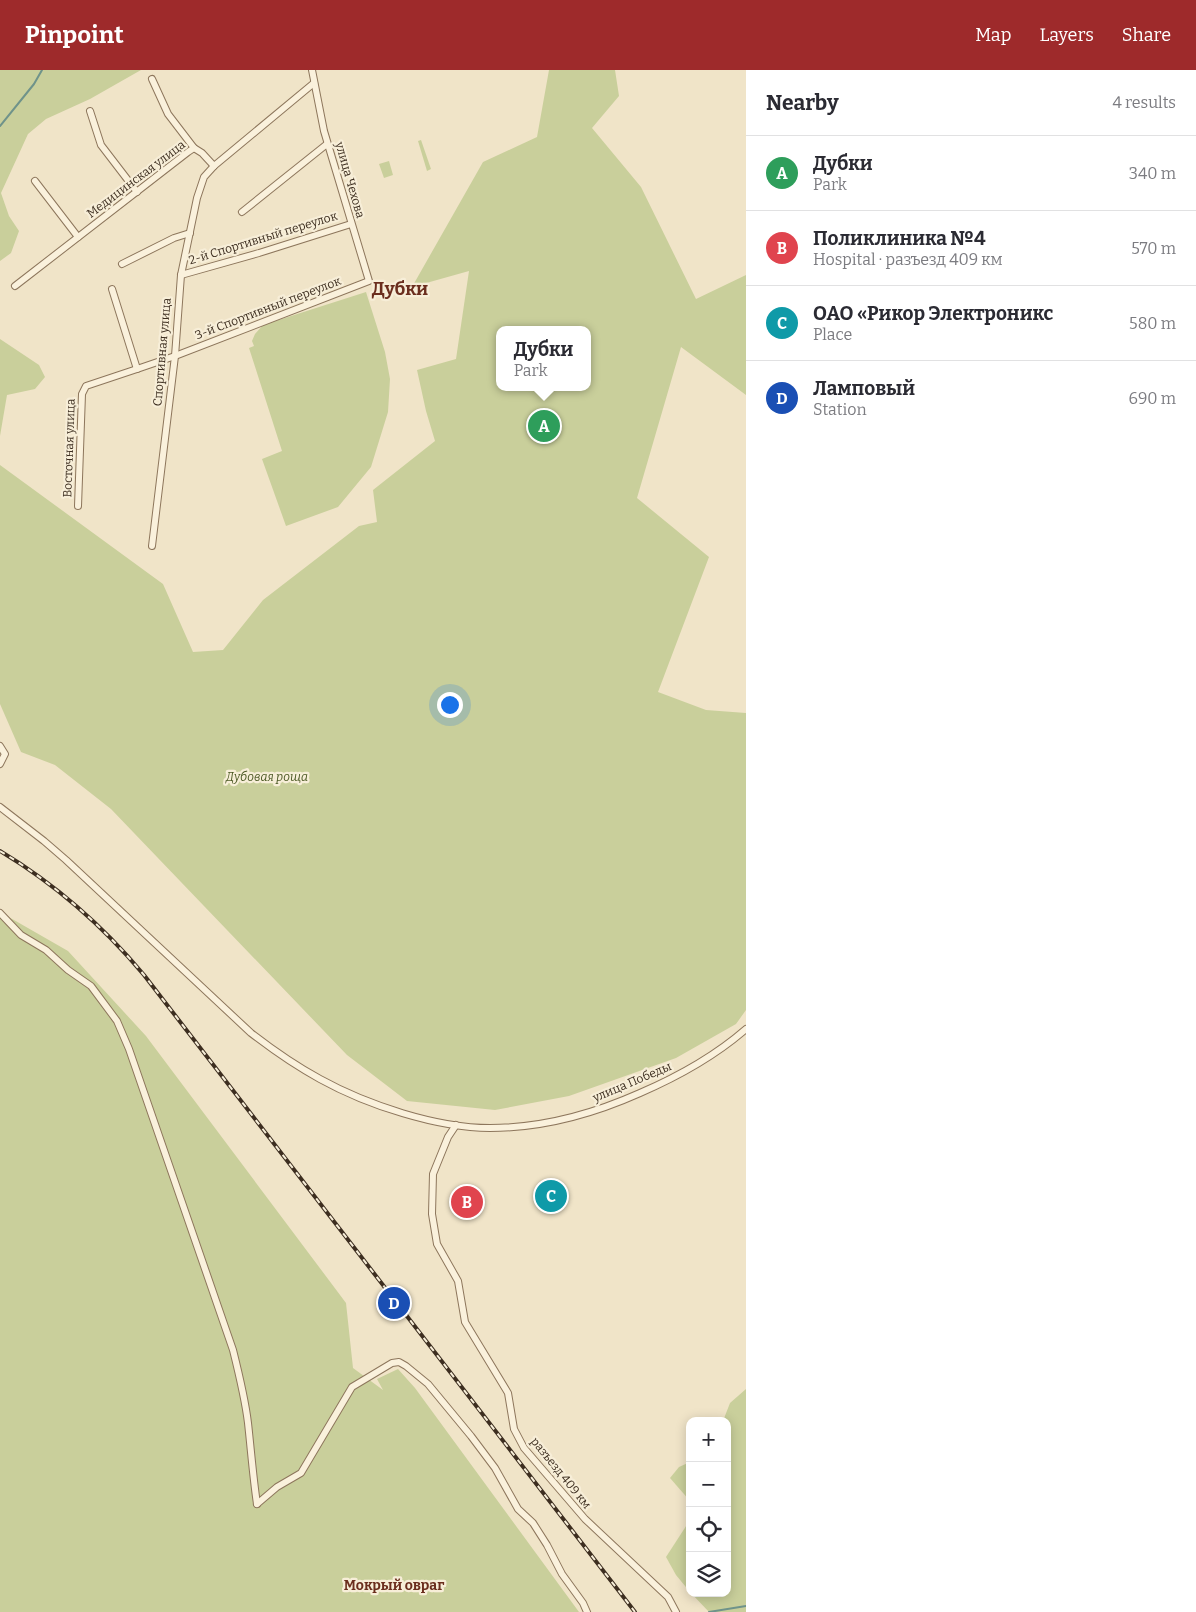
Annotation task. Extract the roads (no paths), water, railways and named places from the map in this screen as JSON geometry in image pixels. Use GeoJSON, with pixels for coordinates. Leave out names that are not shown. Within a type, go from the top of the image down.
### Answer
{"type":"FeatureCollection","features":[{"type":"Feature","properties":{"kind":"street","name":"улица Чехова"},"geometry":{"type":"LineString","coordinates":[[312,70],[327,144],[369,281]]}},
{"type":"Feature","properties":{"kind":"street"},"geometry":{"type":"LineString","coordinates":[[152,79],[168,114],[194,148]]}},
{"type":"Feature","properties":{"kind":"street"},"geometry":{"type":"LineString","coordinates":[[214,166],[314,83]]}},
{"type":"Feature","properties":{"kind":"street"},"geometry":{"type":"LineString","coordinates":[[90,112],[101,145],[136,192]]}},
{"type":"Feature","properties":{"kind":"street"},"geometry":{"type":"LineString","coordinates":[[242,212],[327,144]]}},
{"type":"Feature","properties":{"kind":"street","name":"Медицинская улица"},"geometry":{"type":"LineString","coordinates":[[15,286],[194,148],[202,153],[214,166]]}},
{"type":"Feature","properties":{"kind":"street","name":"Спортивная улица"},"geometry":{"type":"LineString","coordinates":[[152,546],[175,356],[180,275],[204,177],[214,166]]}},
{"type":"Feature","properties":{"kind":"street"},"geometry":{"type":"LineString","coordinates":[[35,181],[78,237]]}},
{"type":"Feature","properties":{"kind":"street","name":"2-й Спортивный переулок"},"geometry":{"type":"LineString","coordinates":[[180,275],[351,224]]}},
{"type":"Feature","properties":{"kind":"street"},"geometry":{"type":"LineString","coordinates":[[122,264],[174,238],[190,233]]}},
{"type":"Feature","properties":{"kind":"street","name":"3-й Спортивный переулок"},"geometry":{"type":"LineString","coordinates":[[175,356],[369,281]]}},
{"type":"Feature","properties":{"kind":"street"},"geometry":{"type":"LineString","coordinates":[[112,289],[137,369]]}},
{"type":"Feature","properties":{"kind":"street","name":"Восточная улица"},"geometry":{"type":"LineString","coordinates":[[78,506],[82,394],[86,386],[105,378],[175,356]]}},
{"type":"Feature","properties":{"kind":"street"},"geometry":{"type":"LineString","coordinates":[[0,746],[5,754],[0,764]]}},
{"type":"Feature","properties":{"kind":"street","name":"улица Победы"},"geometry":{"type":"LineString","coordinates":[[0,807],[44,841],[251,1033],[279,1054],[321,1080],[373,1103],[416,1117],[456,1125],[487,1128],[509,1128],[560,1120],[613,1105],[669,1080],[714,1052],[746,1028]]}},
{"type":"Feature","properties":{"kind":"street"},"geometry":{"type":"LineString","coordinates":[[0,913],[21,935],[46,950],[68,970],[91,986],[117,1021],[129,1049],[233,1350],[242,1384],[248,1422],[257,1504],[277,1487],[301,1473],[352,1387],[392,1363],[399,1362],[428,1384],[495,1468],[518,1509],[533,1523],[562,1574],[583,1603],[587,1612]]}},
{"type":"Feature","properties":{"kind":"street","name":"разъезд 409 км"},"geometry":{"type":"LineString","coordinates":[[456,1125],[448,1137],[433,1174],[432,1214],[437,1244],[458,1281],[465,1322],[508,1393],[514,1429],[524,1448],[584,1519],[668,1597],[676,1612]]}},
{"type":"Feature","properties":{"kind":"waterway"},"geometry":{"type":"LineString","coordinates":[[0,126],[34,84],[42,70]]}},
{"type":"Feature","properties":{"kind":"waterway"},"geometry":{"type":"LineString","coordinates":[[709,1612],[746,1606]]}},
{"type":"Feature","properties":{"kind":"railway"},"geometry":{"type":"LineString","coordinates":[[0,851],[40,877],[77,907],[112,940],[144,975],[635,1612]]}},
{"type":"Feature","properties":{"kind":"place","name":"Дубки"},"geometry":{"type":"Point","coordinates":[544,426]}},
{"type":"Feature","properties":{"kind":"place","name":"ОАО «Рикор Электроникс"},"geometry":{"type":"Point","coordinates":[551,1196]}},
{"type":"Feature","properties":{"kind":"place","name":"Поликлиника №4"},"geometry":{"type":"Point","coordinates":[467,1202]}},
{"type":"Feature","properties":{"kind":"place","name":"Ламповый"},"geometry":{"type":"Point","coordinates":[394,1303]}},
{"type":"Feature","properties":{"kind":"district","name":"Дубки"},"geometry":{"type":"Point","coordinates":[400,289]}},
{"type":"Feature","properties":{"kind":"district","name":"Мокрый овраг"},"geometry":{"type":"Point","coordinates":[394,1585]}},
{"type":"Feature","properties":{"kind":"park label","name":"Дубовая роща"},"geometry":{"type":"Point","coordinates":[267,777]}}]}
